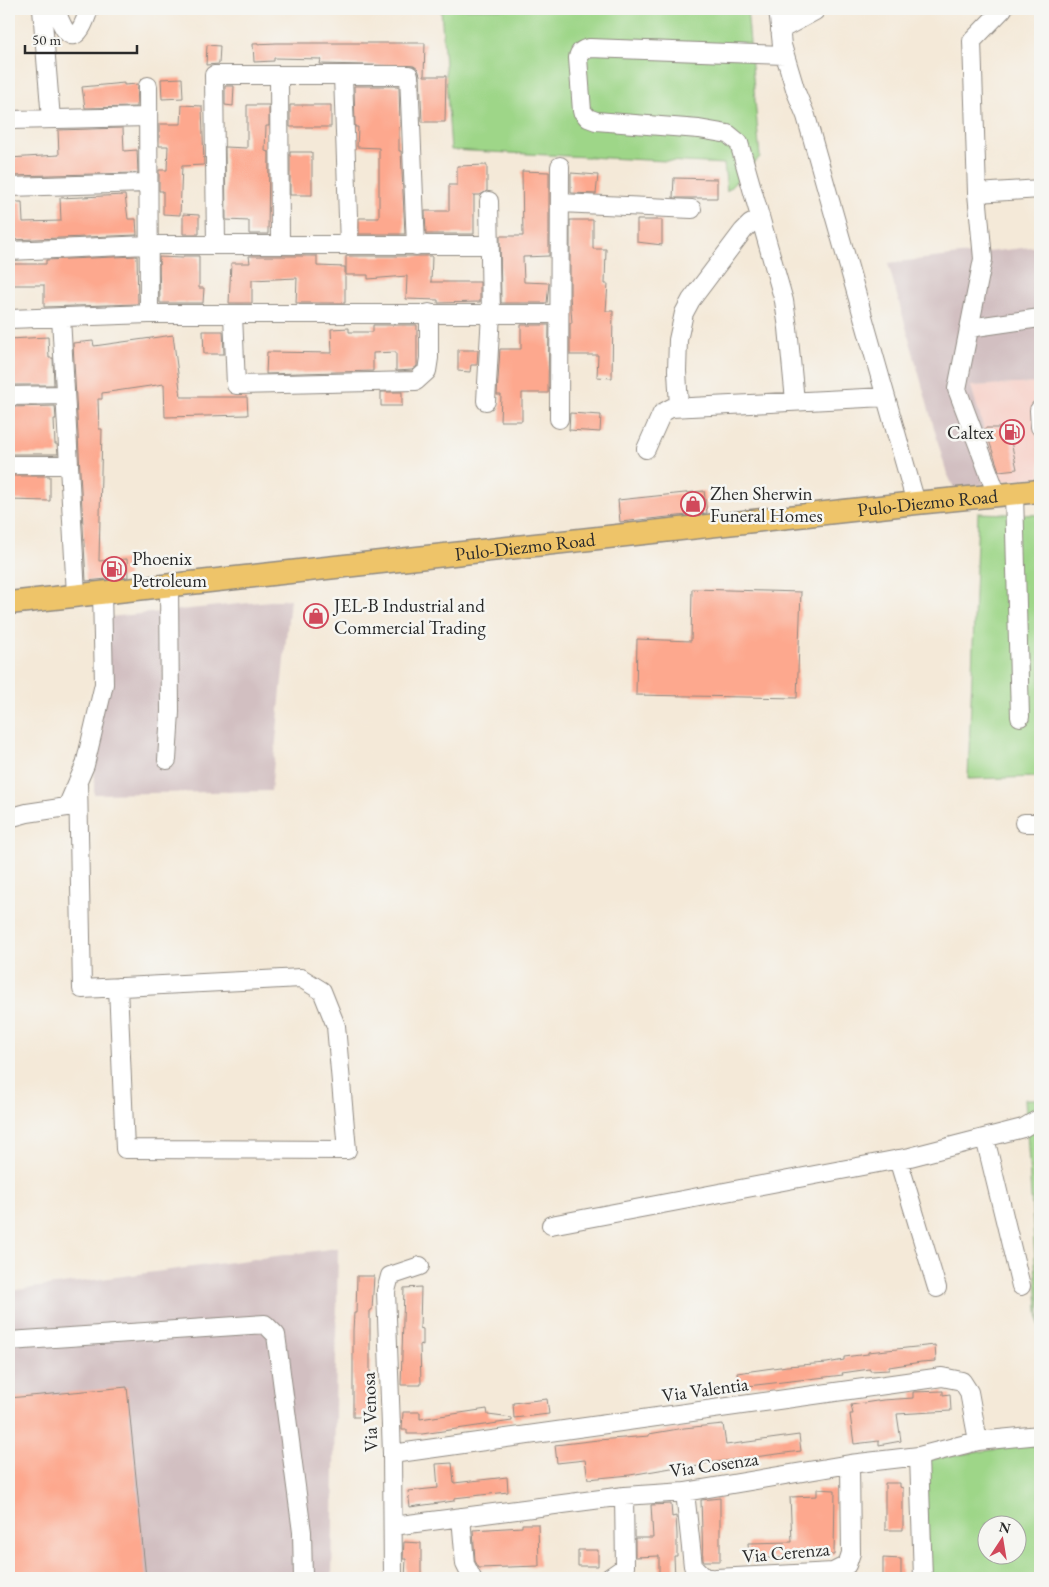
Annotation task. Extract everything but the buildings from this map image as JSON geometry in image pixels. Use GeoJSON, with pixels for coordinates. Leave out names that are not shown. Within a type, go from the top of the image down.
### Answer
{"type":"FeatureCollection","features":[{"type":"Feature","properties":{"kind":"main road","name":"Pulo-Diezmo Road"},"geometry":{"type":"LineString","coordinates":[[9,603],[1040,491]]}},
{"type":"Feature","properties":{"kind":"street"},"geometry":{"type":"LineString","coordinates":[[42,9],[51,119]]}},
{"type":"Feature","properties":{"kind":"street"},"geometry":{"type":"LineString","coordinates":[[56,9],[64,30],[72,35],[78,33],[83,28],[89,9]]}},
{"type":"Feature","properties":{"kind":"street"},"geometry":{"type":"LineString","coordinates":[[778,9],[784,55],[806,116],[916,503]]}},
{"type":"Feature","properties":{"kind":"street"},"geometry":{"type":"LineString","coordinates":[[780,30],[816,9]]}},
{"type":"Feature","properties":{"kind":"street"},"geometry":{"type":"LineString","coordinates":[[1003,9],[972,41],[977,193],[983,259],[957,389],[1006,495],[1020,717]]}},
{"type":"Feature","properties":{"kind":"street"},"geometry":{"type":"LineString","coordinates":[[784,55],[590,48],[583,49],[579,53],[578,58],[582,112],[588,118],[596,121],[699,129],[728,134],[739,143],[759,219],[784,300],[795,401]]}},
{"type":"Feature","properties":{"kind":"street"},"geometry":{"type":"LineString","coordinates":[[216,245],[214,75],[409,75],[416,246]]}},
{"type":"Feature","properties":{"kind":"street"},"geometry":{"type":"LineString","coordinates":[[279,75],[280,245]]}},
{"type":"Feature","properties":{"kind":"street"},"geometry":{"type":"LineString","coordinates":[[343,76],[349,246]]}},
{"type":"Feature","properties":{"kind":"street"},"geometry":{"type":"LineString","coordinates":[[148,86],[149,314]]}},
{"type":"Feature","properties":{"kind":"street"},"geometry":{"type":"LineString","coordinates":[[9,120],[148,117]]}},
{"type":"Feature","properties":{"kind":"street"},"geometry":{"type":"LineString","coordinates":[[559,420],[560,166]]}},
{"type":"Feature","properties":{"kind":"street"},"geometry":{"type":"LineString","coordinates":[[9,188],[147,183]]}},
{"type":"Feature","properties":{"kind":"street"},"geometry":{"type":"LineString","coordinates":[[977,193],[1040,189]]}},
{"type":"Feature","properties":{"kind":"street"},"geometry":{"type":"LineString","coordinates":[[486,401],[491,314],[489,201]]}},
{"type":"Feature","properties":{"kind":"street"},"geometry":{"type":"LineString","coordinates":[[560,203],[692,208]]}},
{"type":"Feature","properties":{"kind":"street"},"geometry":{"type":"LineString","coordinates":[[679,407],[678,340],[684,313],[691,300],[743,231],[759,219]]}},
{"type":"Feature","properties":{"kind":"street"},"geometry":{"type":"LineString","coordinates":[[9,251],[148,245],[490,245]]}},
{"type":"Feature","properties":{"kind":"street"},"geometry":{"type":"LineString","coordinates":[[233,315],[236,385],[416,381],[427,371],[429,358],[429,313]]}},
{"type":"Feature","properties":{"kind":"street"},"geometry":{"type":"LineString","coordinates":[[9,319],[149,314],[559,314]]}},
{"type":"Feature","properties":{"kind":"street"},"geometry":{"type":"LineString","coordinates":[[61,317],[76,595]]}},
{"type":"Feature","properties":{"kind":"street"},"geometry":{"type":"LineString","coordinates":[[969,328],[1040,318]]}},
{"type":"Feature","properties":{"kind":"street"},"geometry":{"type":"LineString","coordinates":[[9,396],[65,395]]}},
{"type":"Feature","properties":{"kind":"street"},"geometry":{"type":"LineString","coordinates":[[646,449],[662,413],[679,407],[885,397]]}},
{"type":"Feature","properties":{"kind":"street"},"geometry":{"type":"LineString","coordinates":[[1040,409],[1040,427]]}},
{"type":"Feature","properties":{"kind":"street"},"geometry":{"type":"LineString","coordinates":[[9,465],[69,466]]}},
{"type":"Feature","properties":{"kind":"street"},"geometry":{"type":"LineString","coordinates":[[167,760],[170,712],[169,585]]}},
{"type":"Feature","properties":{"kind":"street"},"geometry":{"type":"LineString","coordinates":[[9,818],[27,813],[67,807],[85,764],[104,684],[102,592]]}},
{"type":"Feature","properties":{"kind":"street"},"geometry":{"type":"LineString","coordinates":[[78,781],[82,989],[118,987],[301,978],[322,991],[336,1026],[347,1150],[125,1149],[118,987]]}},
{"type":"Feature","properties":{"kind":"street"},"geometry":{"type":"LineString","coordinates":[[552,1225],[898,1159],[1023,1128],[1040,1118]]}},
{"type":"Feature","properties":{"kind":"street"},"geometry":{"type":"LineString","coordinates":[[985,1138],[1021,1286]]}},
{"type":"Feature","properties":{"kind":"street"},"geometry":{"type":"LineString","coordinates":[[898,1159],[937,1288]]}},
{"type":"Feature","properties":{"kind":"street","name":"Via Venosa"},"geometry":{"type":"LineString","coordinates":[[393,1578],[392,1454],[386,1291],[390,1276],[420,1266]]}},
{"type":"Feature","properties":{"kind":"street"},"geometry":{"type":"LineString","coordinates":[[9,1341],[265,1324],[276,1335],[302,1532],[303,1578]]}},
{"type":"Feature","properties":{"kind":"street","name":"Via Valentia"},"geometry":{"type":"LineString","coordinates":[[392,1454],[942,1377],[962,1381],[969,1392],[978,1441]]}},
{"type":"Feature","properties":{"kind":"street","name":"Via Cosenza"},"geometry":{"type":"LineString","coordinates":[[393,1526],[624,1496],[685,1492],[850,1464],[919,1456],[978,1441],[1040,1435]]}},
{"type":"Feature","properties":{"kind":"street"},"geometry":{"type":"LineString","coordinates":[[919,1456],[922,1578]]}},
{"type":"Feature","properties":{"kind":"street","name":"Via Cerenza"},"geometry":{"type":"LineString","coordinates":[[716,1578],[833,1572],[847,1566],[851,1553],[850,1464]]}},
{"type":"Feature","properties":{"kind":"street"},"geometry":{"type":"LineString","coordinates":[[685,1492],[693,1566],[705,1578],[711,1578]]}},
{"type":"Feature","properties":{"kind":"street"},"geometry":{"type":"LineString","coordinates":[[609,1578],[625,1567],[624,1496]]}},
{"type":"Feature","properties":{"kind":"street"},"geometry":{"type":"LineString","coordinates":[[461,1517],[465,1564],[472,1578]]}},
{"type":"Feature","properties":{"kind":"shaded area"},"geometry":{"type":"Polygon","coordinates":[[[1040,246],[1040,383],[971,386],[999,482],[954,488],[946,471],[888,263],[1040,246]]]}},
{"type":"Feature","properties":{"kind":"shaded area","name":"Caltex"},"geometry":{"type":"Polygon","coordinates":[[[1040,383],[1040,477],[999,482],[971,386],[1040,383]]]}},
{"type":"Feature","properties":{"kind":"shaded area"},"geometry":{"type":"Polygon","coordinates":[[[290,599],[271,791],[94,794],[99,618],[290,599]]]}},
{"type":"Feature","properties":{"kind":"shaded area"},"geometry":{"type":"Polygon","coordinates":[[[338,1248],[332,1578],[9,1578],[9,1291],[338,1248]]]}},
{"type":"Feature","properties":{"kind":"green space"},"geometry":{"type":"Polygon","coordinates":[[[441,9],[747,9],[760,157],[727,191],[724,164],[451,150],[441,9]]]}},
{"type":"Feature","properties":{"kind":"green space"},"geometry":{"type":"Polygon","coordinates":[[[978,513],[1040,515],[1040,777],[968,779],[978,513]]]}},
{"type":"Feature","properties":{"kind":"green space"},"geometry":{"type":"Polygon","coordinates":[[[1025,1099],[1040,1099],[1040,1334],[1039,1325],[1025,1099]]]}},
{"type":"Feature","properties":{"kind":"green space"},"geometry":{"type":"Polygon","coordinates":[[[1031,1444],[1040,1447],[1040,1578],[928,1578],[924,1460],[1031,1444]]]}},
{"type":"Feature","properties":{"kind":"place","name":"Caltex"},"geometry":{"type":"Point","coordinates":[1012,432]}},
{"type":"Feature","properties":{"kind":"place","name":"Zhen Sherwin Funeral Homes"},"geometry":{"type":"Point","coordinates":[693,504]}},
{"type":"Feature","properties":{"kind":"place","name":"Phoenix Petroleum"},"geometry":{"type":"Point","coordinates":[114,569]}},
{"type":"Feature","properties":{"kind":"place","name":"JEL-B Industrial and Commercial Trading"},"geometry":{"type":"Point","coordinates":[316,616]}}]}
